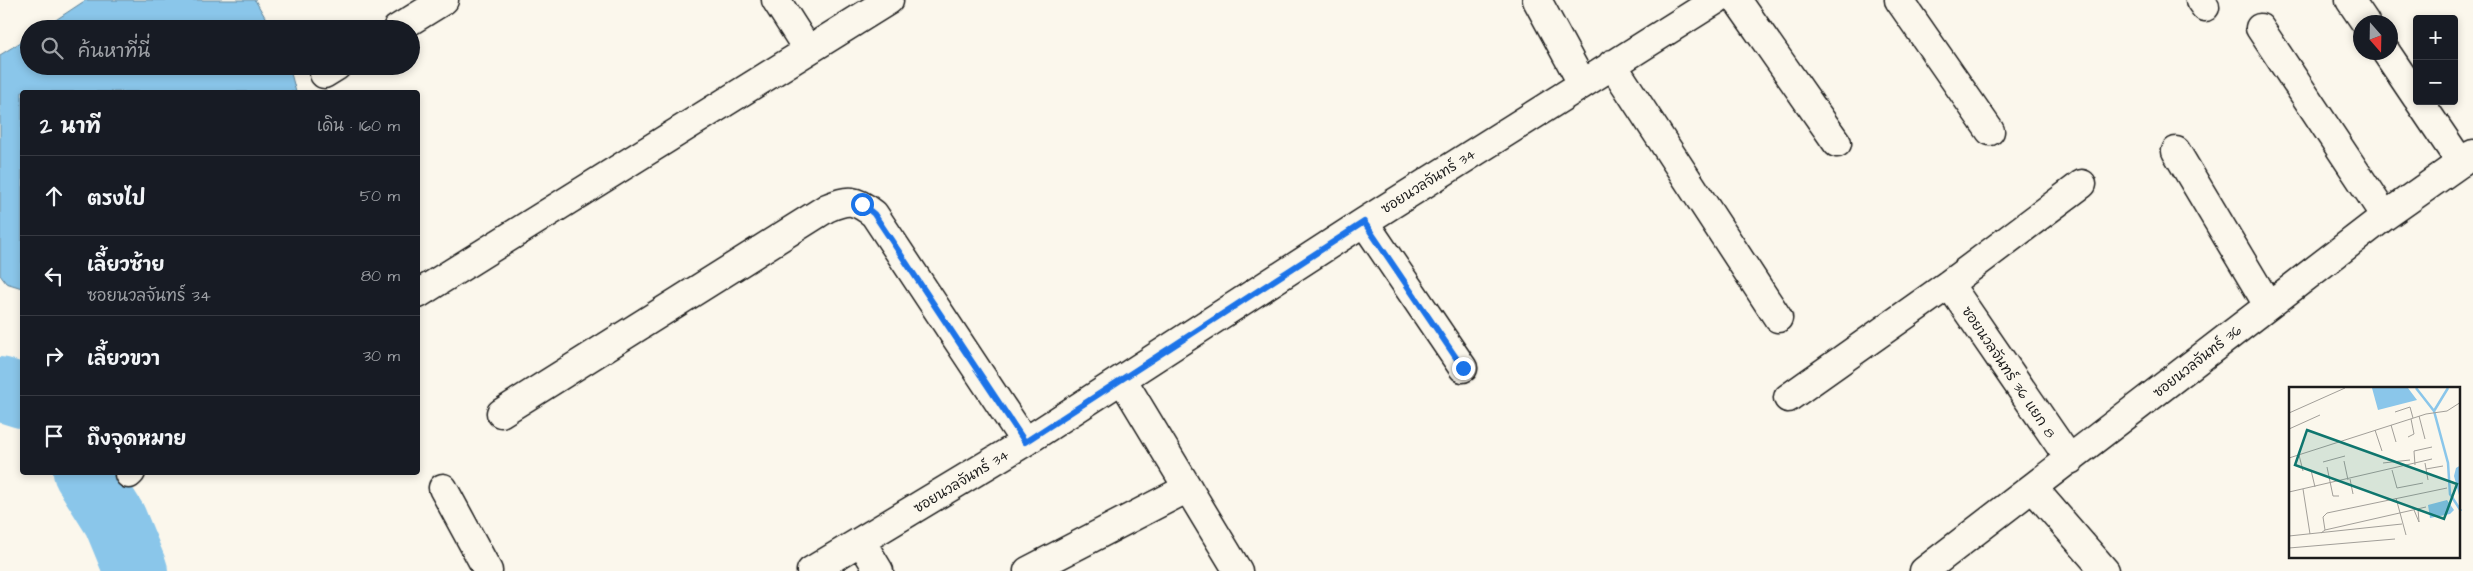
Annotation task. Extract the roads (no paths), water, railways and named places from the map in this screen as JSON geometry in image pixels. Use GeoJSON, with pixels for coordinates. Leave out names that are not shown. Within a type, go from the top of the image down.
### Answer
{"type":"FeatureCollection","features":[{"type":"Feature","properties":{"kind":"street"},"geometry":{"type":"LineString","coordinates":[[776,0],[808,50]]}},
{"type":"Feature","properties":{"kind":"street"},"geometry":{"type":"LineString","coordinates":[[420,293],[889,0]]}},
{"type":"Feature","properties":{"kind":"street"},"geometry":{"type":"LineString","coordinates":[[1537,0],[1582,83]]}},
{"type":"Feature","properties":{"kind":"street","name":"ซอยนวลจันทร์ 34"},"geometry":{"type":"LineString","coordinates":[[811,571],[1025,442],[1364,222],[1716,0]]}},
{"type":"Feature","properties":{"kind":"street"},"geometry":{"type":"LineString","coordinates":[[1737,0],[1837,142]]}},
{"type":"Feature","properties":{"kind":"street"},"geometry":{"type":"LineString","coordinates":[[1899,0],[1990,131]]}},
{"type":"Feature","properties":{"kind":"street"},"geometry":{"type":"LineString","coordinates":[[2350,0],[2360,15]]}},
{"type":"Feature","properties":{"kind":"street"},"geometry":{"type":"LineString","coordinates":[[410,20],[439,1]]}},
{"type":"Feature","properties":{"kind":"street"},"geometry":{"type":"LineString","coordinates":[[2260,28],[2385,216]]}},
{"type":"Feature","properties":{"kind":"street"},"geometry":{"type":"LineString","coordinates":[[2391,60],[2413,92]]}},
{"type":"Feature","properties":{"kind":"street"},"geometry":{"type":"LineString","coordinates":[[1612,64],[1778,318]]}},
{"type":"Feature","properties":{"kind":"street"},"geometry":{"type":"LineString","coordinates":[[2422,105],[2467,159]]}},
{"type":"Feature","properties":{"kind":"street"},"geometry":{"type":"LineString","coordinates":[[2176,150],[2268,305]]}},
{"type":"Feature","properties":{"kind":"street","name":"ซอยนวลจันทร์ 36"},"geometry":{"type":"LineString","coordinates":[[1924,571],[2385,216],[2467,159]]}},
{"type":"Feature","properties":{"kind":"street"},"geometry":{"type":"LineString","coordinates":[[1788,398],[1949,284],[2082,184]]}},
{"type":"Feature","properties":{"kind":"street"},"geometry":{"type":"LineString","coordinates":[[501,413],[827,208],[846,200],[862,204],[874,214],[1025,442]]}},
{"type":"Feature","properties":{"kind":"street"},"geometry":{"type":"LineString","coordinates":[[1364,222],[1463,368]]}},
{"type":"Feature","properties":{"kind":"street","name":"ซอยนวลจันทร์ 36 แยก 8"},"geometry":{"type":"LineString","coordinates":[[1949,284],[2070,460]]}},
{"type":"Feature","properties":{"kind":"street"},"geometry":{"type":"LineString","coordinates":[[1122,379],[1238,571]]}},
{"type":"Feature","properties":{"kind":"street"},"geometry":{"type":"LineString","coordinates":[[443,488],[488,571]]}},
{"type":"Feature","properties":{"kind":"street"},"geometry":{"type":"LineString","coordinates":[[1028,571],[1188,488]]}},
{"type":"Feature","properties":{"kind":"street"},"geometry":{"type":"LineString","coordinates":[[2033,488],[2105,571]]}},
{"type":"Feature","properties":{"kind":"street"},"geometry":{"type":"LineString","coordinates":[[861,541],[879,571]]}},
{"type":"Feature","properties":{"kind":"water"},"geometry":{"type":"Polygon","coordinates":[[[86,0],[255,0],[267,20],[56,20],[86,0]]]}},
{"type":"Feature","properties":{"kind":"water"},"geometry":{"type":"Polygon","coordinates":[[[20,43],[20,75],[291,75],[295,90],[20,90],[20,287],[6,283],[0,275],[0,55],[20,43]]]}},
{"type":"Feature","properties":{"kind":"waterway"},"geometry":{"type":"LineString","coordinates":[[0,389],[20,395]]}},
{"type":"Feature","properties":{"kind":"waterway"},"geometry":{"type":"LineString","coordinates":[[87,475],[115,520],[136,571]]}}]}
